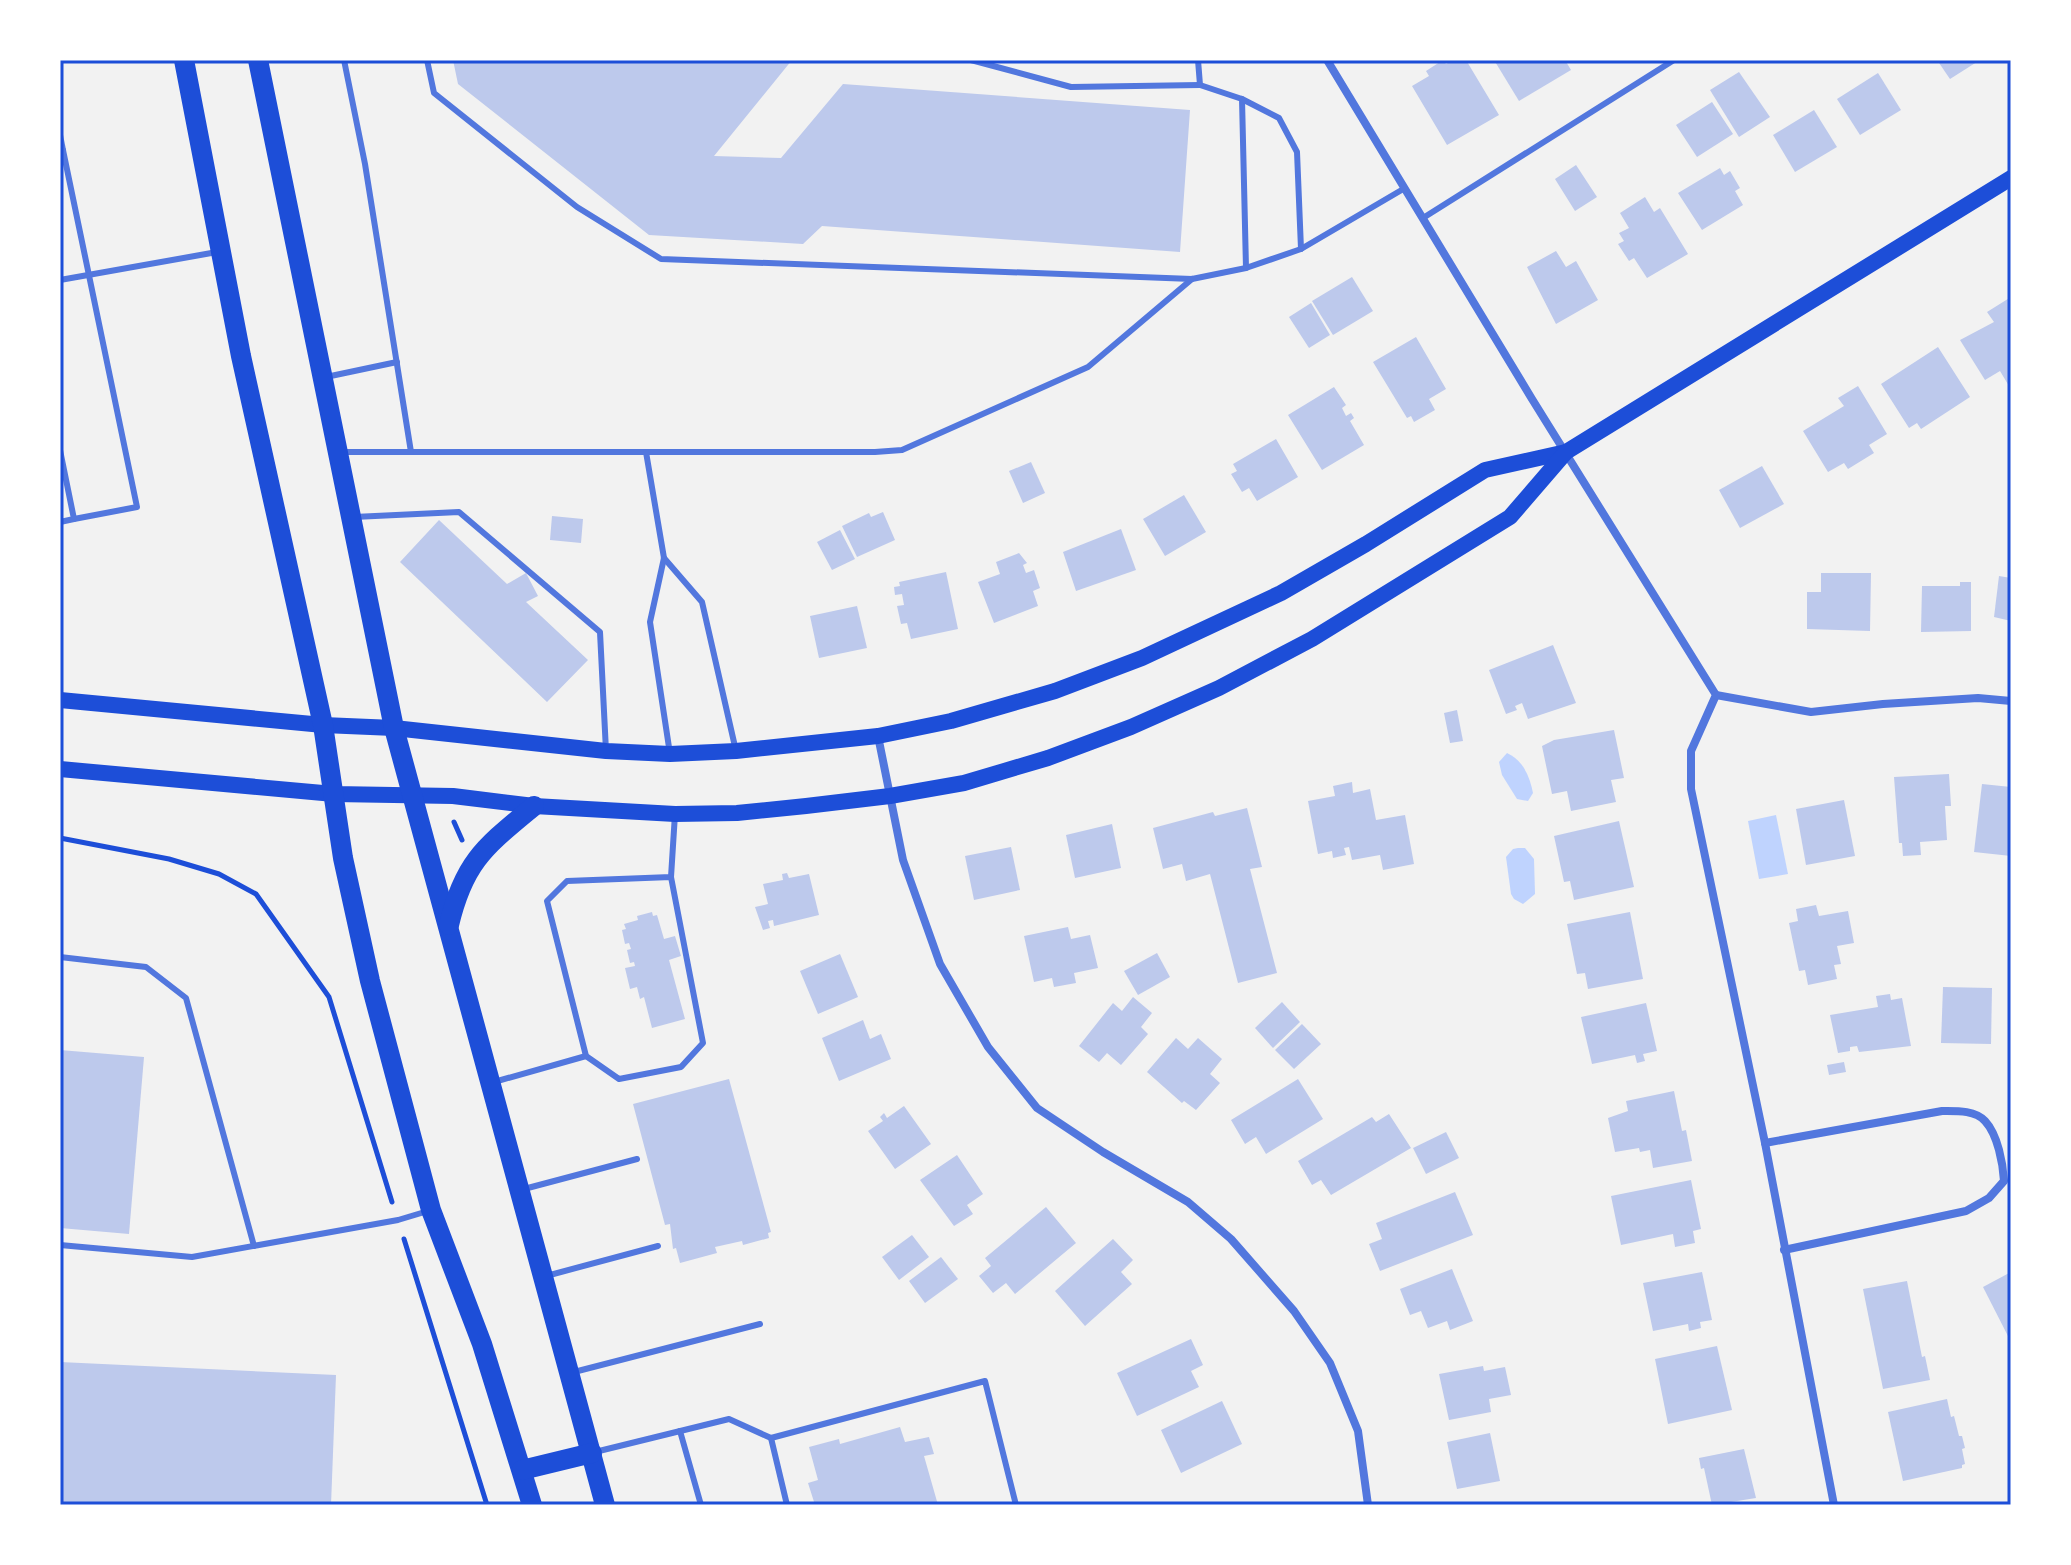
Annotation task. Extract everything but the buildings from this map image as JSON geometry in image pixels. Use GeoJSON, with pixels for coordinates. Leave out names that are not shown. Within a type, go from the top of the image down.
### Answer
{"type":"FeatureCollection","features":[{"type":"Feature","properties":{"kind":"main road"},"geometry":{"type":"LineString","coordinates":[[184,60],[241,356],[323,725],[343,858],[370,981],[431,1210],[482,1344],[532,1505]]}},
{"type":"Feature","properties":{"kind":"main road"},"geometry":{"type":"LineString","coordinates":[[258,60],[394,728],[605,1505]]}},
{"type":"Feature","properties":{"kind":"main road"},"geometry":{"type":"LineString","coordinates":[[60,769],[334,794],[453,796],[534,806],[675,814],[737,813],[890,796],[964,783],[1048,758],[1131,727],[1219,688],[1312,639],[1510,517],[1566,452],[2011,178]]}},
{"type":"Feature","properties":{"kind":"main road"},"geometry":{"type":"LineString","coordinates":[[60,700],[323,725],[394,728],[606,751],[670,754],[736,751],[878,736],[951,721],[1055,691],[1142,658],[1281,593],[1485,470],[1566,452]]}},
{"type":"Feature","properties":{"kind":"main road"},"geometry":{"type":"LineString","coordinates":[[448,929],[457,892],[480,854],[534,806]]}},
{"type":"Feature","properties":{"kind":"main road"},"geometry":{"type":"LineString","coordinates":[[522,1470],[592,1453]]}},
{"type":"Feature","properties":{"kind":"street"},"geometry":{"type":"LineString","coordinates":[[1327,60],[1716,695],[1811,712],[1978,698],[2011,701]]}},
{"type":"Feature","properties":{"kind":"street"},"geometry":{"type":"LineString","coordinates":[[1716,695],[1691,751],[1691,789],[1765,1143],[1834,1505]]}},
{"type":"Feature","properties":{"kind":"street"},"geometry":{"type":"LineString","coordinates":[[878,736],[903,860],[940,964],[988,1047],[1037,1108],[1103,1152],[1188,1202],[1231,1239],[1294,1311],[1330,1363],[1358,1431],[1368,1505]]}},
{"type":"Feature","properties":{"kind":"street"},"geometry":{"type":"LineString","coordinates":[[1765,1143],[1942,1111],[1965,1111],[1985,1121],[2003,1158],[2004,1181],[1989,1198],[1966,1211],[1784,1250]]}},
{"type":"Feature","properties":{"kind":"lane"},"geometry":{"type":"LineString","coordinates":[[344,60],[365,164],[411,452]]}},
{"type":"Feature","properties":{"kind":"lane"},"geometry":{"type":"LineString","coordinates":[[427,60],[434,93],[577,207],[661,259],[1192,279],[1246,268],[1301,249],[1405,188]]}},
{"type":"Feature","properties":{"kind":"lane"},"geometry":{"type":"LineString","coordinates":[[971,60],[1071,87],[1200,85],[1242,99],[1279,118],[1297,152],[1301,249]]}},
{"type":"Feature","properties":{"kind":"lane"},"geometry":{"type":"LineString","coordinates":[[1198,60],[1200,85]]}},
{"type":"Feature","properties":{"kind":"lane"},"geometry":{"type":"LineString","coordinates":[[1423,218],[1674,60]]}},
{"type":"Feature","properties":{"kind":"lane"},"geometry":{"type":"LineString","coordinates":[[1242,99],[1246,268]]}},
{"type":"Feature","properties":{"kind":"lane"},"geometry":{"type":"LineString","coordinates":[[60,135],[137,507],[60,522]]}},
{"type":"Feature","properties":{"kind":"lane"},"geometry":{"type":"LineString","coordinates":[[60,280],[221,251]]}},
{"type":"Feature","properties":{"kind":"lane"},"geometry":{"type":"LineString","coordinates":[[337,452],[902,450],[1088,367],[1192,279]]}},
{"type":"Feature","properties":{"kind":"lane"},"geometry":{"type":"LineString","coordinates":[[322,377],[397,362]]}},
{"type":"Feature","properties":{"kind":"lane"},"geometry":{"type":"LineString","coordinates":[[60,450],[74,519]]}},
{"type":"Feature","properties":{"kind":"lane"},"geometry":{"type":"LineString","coordinates":[[646,452],[664,558],[650,622],[670,754]]}},
{"type":"Feature","properties":{"kind":"lane"},"geometry":{"type":"LineString","coordinates":[[351,517],[459,512],[600,632],[606,751]]}},
{"type":"Feature","properties":{"kind":"lane"},"geometry":{"type":"LineString","coordinates":[[664,558],[702,602],[736,751]]}},
{"type":"Feature","properties":{"kind":"lane"},"geometry":{"type":"LineString","coordinates":[[671,877],[567,881],[547,901],[586,1056],[619,1079],[681,1067],[703,1043],[671,877],[675,814]]}},
{"type":"Feature","properties":{"kind":"lane"},"geometry":{"type":"LineString","coordinates":[[60,957],[146,967],[186,998],[254,1246]]}},
{"type":"Feature","properties":{"kind":"lane"},"geometry":{"type":"LineString","coordinates":[[490,1083],[586,1056]]}},
{"type":"Feature","properties":{"kind":"lane"},"geometry":{"type":"LineString","coordinates":[[520,1190],[637,1159]]}},
{"type":"Feature","properties":{"kind":"lane"},"geometry":{"type":"LineString","coordinates":[[60,1245],[192,1257],[398,1220],[431,1210]]}},
{"type":"Feature","properties":{"kind":"lane"},"geometry":{"type":"LineString","coordinates":[[543,1277],[658,1246]]}},
{"type":"Feature","properties":{"kind":"lane"},"geometry":{"type":"LineString","coordinates":[[570,1373],[760,1324]]}},
{"type":"Feature","properties":{"kind":"lane"},"geometry":{"type":"LineString","coordinates":[[592,1453],[729,1419],[771,1438],[985,1381],[1016,1505]]}},
{"type":"Feature","properties":{"kind":"lane"},"geometry":{"type":"LineString","coordinates":[[680,1431],[701,1505]]}},
{"type":"Feature","properties":{"kind":"lane"},"geometry":{"type":"LineString","coordinates":[[771,1438],[787,1505]]}},
{"type":"Feature","properties":{"kind":"path"},"geometry":{"type":"LineString","coordinates":[[454,822],[463,841]]}},
{"type":"Feature","properties":{"kind":"path"},"geometry":{"type":"LineString","coordinates":[[60,838],[169,859],[219,874],[256,894],[329,997],[487,1505]]}},
{"type":"Feature","properties":{"kind":"water"},"geometry":{"type":"Polygon","coordinates":[[[1507,753],[1517,760],[1528,775],[1533,793],[1528,801],[1517,799],[1502,775],[1499,762],[1507,753]]]}},
{"type":"Feature","properties":{"kind":"water"},"geometry":{"type":"Polygon","coordinates":[[[1776,815],[1788,874],[1759,879],[1748,821],[1776,815]]]}},
{"type":"Feature","properties":{"kind":"water"},"geometry":{"type":"Polygon","coordinates":[[[1525,848],[1534,859],[1535,894],[1523,904],[1511,894],[1506,857],[1513,849],[1525,848]]]}}]}
